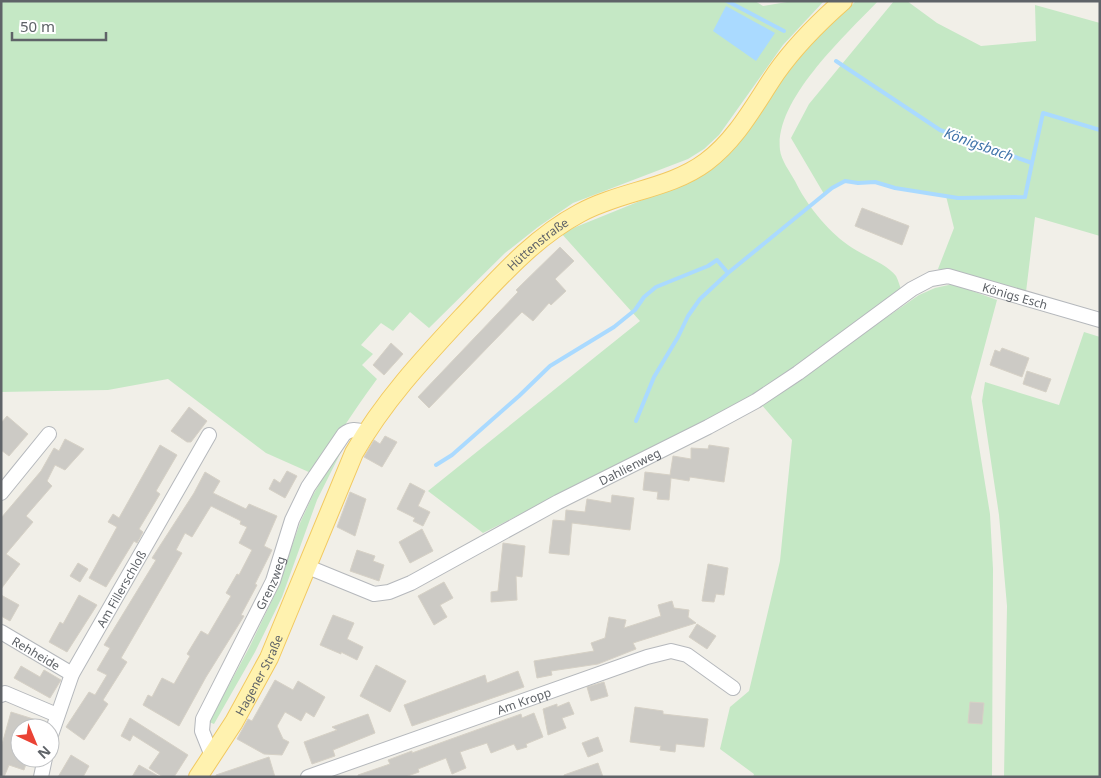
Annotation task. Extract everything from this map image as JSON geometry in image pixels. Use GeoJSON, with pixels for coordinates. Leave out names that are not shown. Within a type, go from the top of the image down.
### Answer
{"type":"FeatureCollection","features":[{"type":"Feature","properties":{"kind":"main road","name":"Hüttenstraße"},"geometry":{"type":"LineString","coordinates":[[308,567],[347,469],[366,432],[388,401],[424,358],[516,260],[562,223],[592,207],[682,176],[701,166],[735,133],[795,49],[843,1]]}},
{"type":"Feature","properties":{"kind":"main road","name":"Hagener Straße"},"geometry":{"type":"LineString","coordinates":[[198,777],[243,706],[269,658],[308,567]]}},
{"type":"Feature","properties":{"kind":"street","name":"Königs Esch"},"geometry":{"type":"LineString","coordinates":[[931,279],[948,276],[1100,320]]}},
{"type":"Feature","properties":{"kind":"street","name":"Dahlienweg"},"geometry":{"type":"LineString","coordinates":[[308,567],[374,594],[389,592],[411,583],[558,502],[756,401],[798,373],[912,289],[931,279]]}},
{"type":"Feature","properties":{"kind":"street","name":"Grenzweg"},"geometry":{"type":"LineString","coordinates":[[212,756],[202,731],[203,719],[273,581],[292,520],[308,487],[344,434],[349,430],[355,429],[366,432]]}},
{"type":"Feature","properties":{"kind":"street"},"geometry":{"type":"LineString","coordinates":[[1,493],[49,434]]}},
{"type":"Feature","properties":{"kind":"street","name":"Am Fillerschloß"},"geometry":{"type":"LineString","coordinates":[[55,718],[72,674],[209,435]]}},
{"type":"Feature","properties":{"kind":"street","name":"Rehheide"},"geometry":{"type":"LineString","coordinates":[[1,632],[72,674]]}},
{"type":"Feature","properties":{"kind":"street","name":"Am Kropp"},"geometry":{"type":"LineString","coordinates":[[308,777],[647,657],[671,651],[687,655],[733,688]]}},
{"type":"Feature","properties":{"kind":"street"},"geometry":{"type":"LineString","coordinates":[[1,695],[5,693],[56,715]]}},
{"type":"Feature","properties":{"kind":"green space"},"geometry":{"type":"Polygon","coordinates":[[[1,1],[755,1],[763,6],[793,1],[824,1],[783,45],[719,135],[704,149],[688,159],[573,203],[505,253],[429,328],[410,312],[393,331],[381,323],[361,345],[373,354],[362,365],[377,379],[311,473],[266,453],[168,379],[108,390],[1,392],[1,1]]]}},
{"type":"Feature","properties":{"kind":"green space"},"geometry":{"type":"Polygon","coordinates":[[[856,1],[878,1],[831,50],[800,90],[788,110],[781,131],[780,150],[784,162],[805,199],[818,216],[832,232],[848,245],[892,271],[901,290],[761,393],[483,533],[428,491],[640,321],[561,233],[687,182],[713,168],[741,140],[784,76],[817,38],[856,1]]]}},
{"type":"Feature","properties":{"kind":"green space"},"geometry":{"type":"Polygon","coordinates":[[[894,1],[907,1],[937,23],[981,46],[1036,41],[1035,5],[1100,23],[1100,236],[1035,217],[1026,292],[938,269],[954,228],[946,196],[895,188],[875,182],[858,183],[845,181],[824,194],[791,138],[809,104],[894,1]]]}},
{"type":"Feature","properties":{"kind":"green space"},"geometry":{"type":"Polygon","coordinates":[[[953,284],[997,300],[971,397],[990,514],[993,569],[992,777],[753,777],[754,774],[720,749],[730,707],[749,691],[780,561],[792,440],[761,404],[919,295],[935,288],[953,284]]]}},
{"type":"Feature","properties":{"kind":"green space"},"geometry":{"type":"Polygon","coordinates":[[[1084,332],[1100,337],[1100,777],[1004,777],[1007,606],[999,515],[982,401],[985,382],[1059,405],[1084,332]]]}},
{"type":"Feature","properties":{"kind":"green space"},"geometry":{"type":"Polygon","coordinates":[[[344,446],[317,500],[282,597],[255,652],[214,724],[209,722],[249,648],[275,594],[300,523],[312,497],[340,447],[344,446]]]}},
{"type":"Feature","properties":{"kind":"water"},"geometry":{"type":"Polygon","coordinates":[[[726,6],[775,33],[756,61],[713,31],[726,6]]]}},
{"type":"Feature","properties":{"kind":"building"},"geometry":{"type":"Polygon","coordinates":[[[862,208],[909,226],[902,245],[855,226],[862,208]]]}},
{"type":"Feature","properties":{"kind":"building"},"geometry":{"type":"Polygon","coordinates":[[[560,247],[574,261],[555,279],[566,291],[551,305],[549,303],[533,321],[522,312],[429,408],[418,397],[518,292],[516,290],[560,247]]]}},
{"type":"Feature","properties":{"kind":"building"},"geometry":{"type":"Polygon","coordinates":[[[391,343],[403,354],[384,375],[373,365],[391,343]]]}},
{"type":"Feature","properties":{"kind":"building"},"geometry":{"type":"Polygon","coordinates":[[[1002,348],[1029,358],[1022,377],[990,365],[995,350],[1000,352],[1002,348]]]}},
{"type":"Feature","properties":{"kind":"building"},"geometry":{"type":"Polygon","coordinates":[[[1027,371],[1051,379],[1046,392],[1023,384],[1027,371]]]}},
{"type":"Feature","properties":{"kind":"building"},"geometry":{"type":"Polygon","coordinates":[[[189,407],[207,421],[191,442],[187,442],[171,431],[189,407]]]}},
{"type":"Feature","properties":{"kind":"building"},"geometry":{"type":"Polygon","coordinates":[[[7,416],[28,434],[9,456],[1,450],[1,423],[7,416]]]}},
{"type":"Feature","properties":{"kind":"building"},"geometry":{"type":"Polygon","coordinates":[[[385,436],[397,442],[382,467],[364,457],[374,440],[380,444],[385,436]]]}},
{"type":"Feature","properties":{"kind":"building"},"geometry":{"type":"Polygon","coordinates":[[[65,439],[84,449],[65,470],[55,465],[47,481],[52,486],[26,516],[33,522],[6,554],[20,564],[1,589],[1,518],[41,471],[54,448],[59,451],[65,439]]]}},
{"type":"Feature","properties":{"kind":"building"},"geometry":{"type":"Polygon","coordinates":[[[160,445],[177,455],[156,491],[160,494],[139,529],[143,532],[137,543],[134,541],[106,587],[89,578],[117,527],[108,522],[113,514],[119,518],[160,445]]]}},
{"type":"Feature","properties":{"kind":"building"},"geometry":{"type":"Polygon","coordinates":[[[709,445],[729,448],[724,482],[690,477],[689,481],[671,478],[669,500],[657,499],[658,492],[643,490],[645,472],[670,475],[673,456],[691,459],[691,448],[708,449],[709,445]]]}},
{"type":"Feature","properties":{"kind":"building"},"geometry":{"type":"Polygon","coordinates":[[[287,471],[297,476],[285,498],[269,489],[274,479],[280,483],[287,471]]]}},
{"type":"Feature","properties":{"kind":"building"},"geometry":{"type":"Polygon","coordinates":[[[205,472],[220,481],[213,493],[246,509],[249,504],[277,516],[264,546],[272,550],[255,584],[257,585],[241,615],[244,616],[206,677],[179,726],[143,705],[148,695],[152,697],[162,678],[174,684],[190,656],[187,654],[201,631],[208,635],[231,596],[226,593],[237,574],[239,575],[252,550],[239,543],[247,527],[240,524],[241,521],[211,506],[192,537],[185,533],[176,550],[182,553],[121,658],[127,662],[103,700],[108,704],[84,740],[66,727],[89,692],[95,695],[107,675],[97,670],[110,648],[104,645],[156,560],[152,558],[194,493],[205,472]]]}},
{"type":"Feature","properties":{"kind":"building"},"geometry":{"type":"Polygon","coordinates":[[[410,483],[425,491],[418,506],[430,512],[423,526],[413,521],[415,518],[397,509],[410,483]]]}},
{"type":"Feature","properties":{"kind":"building"},"geometry":{"type":"Polygon","coordinates":[[[350,492],[366,499],[355,536],[337,527],[350,492]]]}},
{"type":"Feature","properties":{"kind":"building"},"geometry":{"type":"Polygon","coordinates":[[[612,495],[634,498],[630,530],[572,523],[569,555],[549,553],[553,520],[565,521],[566,510],[585,512],[587,499],[611,503],[612,495]]]}},
{"type":"Feature","properties":{"kind":"building"},"geometry":{"type":"Polygon","coordinates":[[[422,529],[433,551],[410,563],[399,542],[422,529]]]}},
{"type":"Feature","properties":{"kind":"building"},"geometry":{"type":"Polygon","coordinates":[[[503,543],[525,546],[522,577],[516,576],[517,600],[491,602],[491,592],[498,591],[503,543]]]}},
{"type":"Feature","properties":{"kind":"building"},"geometry":{"type":"Polygon","coordinates":[[[357,550],[375,556],[373,561],[384,565],[379,581],[350,571],[357,550]]]}},
{"type":"Feature","properties":{"kind":"building"},"geometry":{"type":"Polygon","coordinates":[[[78,563],[88,569],[80,582],[70,576],[78,563]]]}},
{"type":"Feature","properties":{"kind":"building"},"geometry":{"type":"Polygon","coordinates":[[[708,564],[728,568],[724,595],[716,594],[714,602],[702,601],[708,564]]]}},
{"type":"Feature","properties":{"kind":"building"},"geometry":{"type":"Polygon","coordinates":[[[444,582],[453,598],[440,605],[447,617],[434,625],[418,596],[444,582]]]}},
{"type":"Feature","properties":{"kind":"building"},"geometry":{"type":"Polygon","coordinates":[[[1,595],[19,605],[10,621],[1,616],[1,595]]]}},
{"type":"Feature","properties":{"kind":"building"},"geometry":{"type":"Polygon","coordinates":[[[79,595],[97,605],[67,652],[49,642],[60,622],[63,624],[79,595]]]}},
{"type":"Feature","properties":{"kind":"building"},"geometry":{"type":"Polygon","coordinates":[[[672,601],[674,608],[689,610],[688,617],[696,623],[633,643],[636,649],[598,664],[551,671],[552,675],[537,678],[534,661],[594,651],[591,643],[605,638],[609,617],[626,620],[624,628],[661,616],[658,605],[672,601]]]}},
{"type":"Feature","properties":{"kind":"building"},"geometry":{"type":"Polygon","coordinates":[[[333,615],[354,623],[347,639],[363,647],[357,660],[320,645],[333,615]]]}},
{"type":"Feature","properties":{"kind":"building"},"geometry":{"type":"Polygon","coordinates":[[[697,624],[716,636],[707,649],[689,637],[697,624]]]}},
{"type":"Feature","properties":{"kind":"building"},"geometry":{"type":"Polygon","coordinates":[[[376,665],[406,681],[390,712],[360,696],[376,665]]]}},
{"type":"Feature","properties":{"kind":"building"},"geometry":{"type":"Polygon","coordinates":[[[21,666],[40,677],[44,670],[61,680],[50,698],[14,678],[21,666]]]}},
{"type":"Feature","properties":{"kind":"building"},"geometry":{"type":"Polygon","coordinates":[[[518,671],[524,687],[412,726],[404,705],[485,675],[487,683],[518,671]]]}},
{"type":"Feature","properties":{"kind":"building"},"geometry":{"type":"Polygon","coordinates":[[[275,680],[293,690],[298,681],[325,697],[314,717],[306,712],[301,721],[285,712],[277,726],[283,739],[289,742],[282,755],[264,754],[237,739],[248,719],[252,721],[275,680]]]}},
{"type":"Feature","properties":{"kind":"building"},"geometry":{"type":"Polygon","coordinates":[[[604,682],[608,696],[591,701],[587,687],[604,682]]]}},
{"type":"Feature","properties":{"kind":"building"},"geometry":{"type":"Polygon","coordinates":[[[569,702],[574,714],[562,718],[566,728],[548,735],[543,709],[557,704],[557,707],[569,702]]]}},
{"type":"Feature","properties":{"kind":"building"},"geometry":{"type":"Polygon","coordinates":[[[970,702],[984,703],[982,724],[968,723],[970,702]]]}},
{"type":"Feature","properties":{"kind":"building"},"geometry":{"type":"Polygon","coordinates":[[[635,707],[663,711],[663,714],[708,719],[704,747],[676,744],[675,752],[660,750],[661,746],[630,742],[635,707]]]}},
{"type":"Feature","properties":{"kind":"building"},"geometry":{"type":"Polygon","coordinates":[[[11,712],[30,718],[10,718],[10,765],[4,777],[1,777],[1,748],[11,712]]]}},
{"type":"Feature","properties":{"kind":"building"},"geometry":{"type":"Polygon","coordinates":[[[534,713],[543,737],[526,744],[527,747],[517,750],[514,744],[491,753],[487,743],[460,752],[466,768],[452,774],[446,758],[418,769],[419,772],[405,777],[358,777],[358,775],[390,764],[388,760],[412,751],[412,753],[521,714],[522,718],[534,713]]]}},
{"type":"Feature","properties":{"kind":"building"},"geometry":{"type":"Polygon","coordinates":[[[368,714],[375,733],[333,750],[335,756],[312,764],[304,742],[337,730],[332,727],[368,714]]]}},
{"type":"Feature","properties":{"kind":"building"},"geometry":{"type":"Polygon","coordinates":[[[130,718],[188,755],[174,777],[163,777],[149,768],[160,752],[133,735],[130,741],[121,736],[130,718]]]}},
{"type":"Feature","properties":{"kind":"building"},"geometry":{"type":"Polygon","coordinates":[[[598,737],[603,751],[588,757],[582,743],[598,737]]]}},
{"type":"Feature","properties":{"kind":"building"},"geometry":{"type":"Polygon","coordinates":[[[71,755],[89,766],[83,777],[58,777],[71,755]]]}},
{"type":"Feature","properties":{"kind":"building"},"geometry":{"type":"Polygon","coordinates":[[[269,757],[275,777],[216,777],[216,775],[269,757]]]}},
{"type":"Feature","properties":{"kind":"building"},"geometry":{"type":"Polygon","coordinates":[[[598,763],[603,777],[564,777],[564,775],[598,763]]]}},
{"type":"Feature","properties":{"kind":"building"},"geometry":{"type":"Polygon","coordinates":[[[139,765],[160,777],[132,777],[139,765]]]}},
{"type":"Feature","properties":{"kind":"waterway","name":"Königsbach"},"geometry":{"type":"LineString","coordinates":[[727,1],[784,31]]}},
{"type":"Feature","properties":{"kind":"waterway","name":"Königsbach"},"geometry":{"type":"LineString","coordinates":[[836,61],[940,130],[1032,163],[1043,113],[1100,130]]}},
{"type":"Feature","properties":{"kind":"waterway"},"geometry":{"type":"LineString","coordinates":[[636,421],[654,377],[688,316],[700,299],[728,273],[832,188],[845,181],[858,183],[875,182],[895,188],[958,198],[1025,197],[1032,163]]}},
{"type":"Feature","properties":{"kind":"waterway"},"geometry":{"type":"LineString","coordinates":[[436,465],[452,455],[550,366],[614,327],[635,310],[644,297],[656,287],[708,266],[717,260],[728,273]]}}]}
